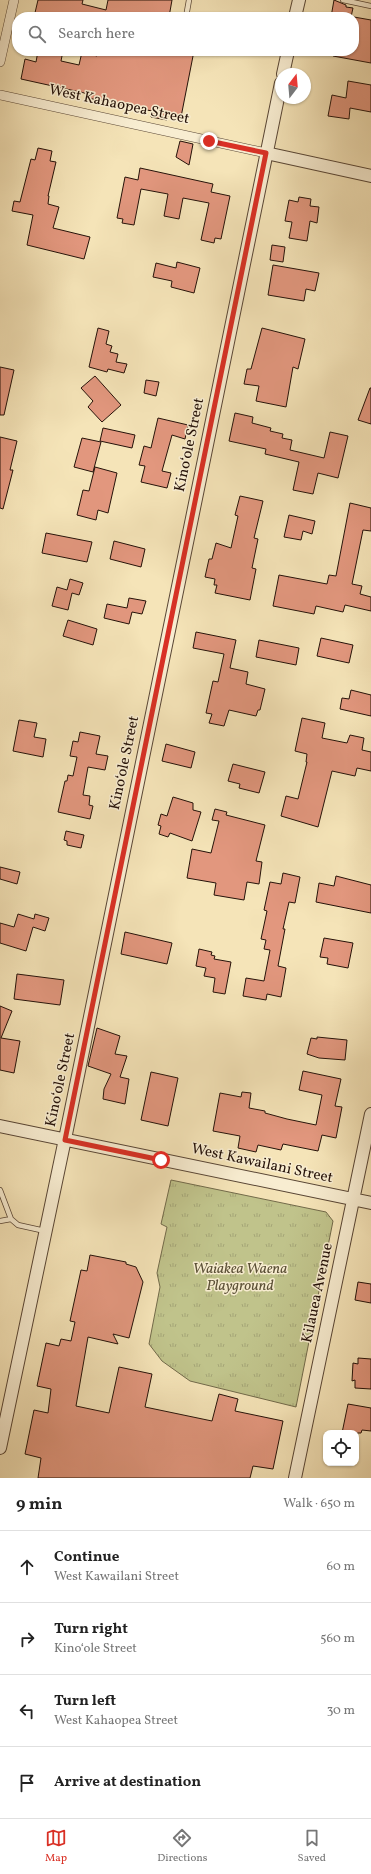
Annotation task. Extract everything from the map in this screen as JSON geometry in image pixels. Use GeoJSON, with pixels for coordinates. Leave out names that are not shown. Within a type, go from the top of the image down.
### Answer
{"type":"FeatureCollection","features":[{"type":"Feature","properties":{"kind":"street"},"geometry":{"type":"LineString","coordinates":[[0,62],[14,0]]}},
{"type":"Feature","properties":{"kind":"street"},"geometry":{"type":"LineString","coordinates":[[296,12],[298,0]]}},
{"type":"Feature","properties":{"kind":"street"},"geometry":{"type":"LineString","coordinates":[[284,68],[287,56]]}},
{"type":"Feature","properties":{"kind":"street","name":"West Kahaopea Street"},"geometry":{"type":"LineString","coordinates":[[0,95],[371,176]]}},
{"type":"Feature","properties":{"kind":"street","name":"Kinoʻole Street"},"geometry":{"type":"LineString","coordinates":[[0,1448],[65,1140],[277,104]]}},
{"type":"Feature","properties":{"kind":"street","name":"Kilauea Avenue"},"geometry":{"type":"LineString","coordinates":[[295,1478],[371,1114]]}},
{"type":"Feature","properties":{"kind":"street","name":"West Kawailani Street"},"geometry":{"type":"LineString","coordinates":[[0,1126],[371,1203]]}},
{"type":"Feature","properties":{"kind":"lane"},"geometry":{"type":"LineString","coordinates":[[187,12],[189,0]]}},
{"type":"Feature","properties":{"kind":"lane"},"geometry":{"type":"LineString","coordinates":[[342,0],[371,6]]}},
{"type":"Feature","properties":{"kind":"lane"},"geometry":{"type":"LineString","coordinates":[[0,1190],[11,1219],[18,1225],[45,1231]]}},
{"type":"Feature","properties":{"kind":"lane"},"geometry":{"type":"LineString","coordinates":[[0,1221],[11,1219]]}},
{"type":"Feature","properties":{"kind":"green space","name":"Waiakea Waena Playground"},"geometry":{"type":"Polygon","coordinates":[[[171,1180],[326,1212],[333,1221],[296,1407],[190,1381],[162,1361],[149,1344],[160,1287],[157,1273],[167,1227],[161,1224],[171,1180]]]}},
{"type":"Feature","properties":{"kind":"building"},"geometry":{"type":"Polygon","coordinates":[[[38,0],[83,0],[82,4],[106,10],[108,0],[172,0],[170,12],[35,12],[38,0]]]}},
{"type":"Feature","properties":{"kind":"building"},"geometry":{"type":"Polygon","coordinates":[[[334,0],[346,5],[346,7],[353,8],[352,12],[332,12],[334,0]]]}},
{"type":"Feature","properties":{"kind":"building"},"geometry":{"type":"Polygon","coordinates":[[[359,18],[371,20],[371,63],[333,56],[359,56],[359,18]]]}},
{"type":"Feature","properties":{"kind":"building"},"geometry":{"type":"Polygon","coordinates":[[[37,56],[62,56],[61,61],[79,65],[81,56],[193,56],[181,117],[168,114],[167,120],[151,117],[152,111],[88,98],[89,94],[21,79],[25,59],[36,62],[37,56]]]}},
{"type":"Feature","properties":{"kind":"building"},"geometry":{"type":"Polygon","coordinates":[[[348,81],[371,85],[371,112],[350,108],[349,119],[328,116],[332,95],[346,98],[348,81]]]}},
{"type":"Feature","properties":{"kind":"building"},"geometry":{"type":"Polygon","coordinates":[[[180,141],[193,144],[189,165],[176,157],[180,141]]]}},
{"type":"Feature","properties":{"kind":"building"},"geometry":{"type":"Polygon","coordinates":[[[38,148],[52,151],[50,161],[56,162],[48,196],[48,204],[59,207],[53,228],[90,237],[84,259],[27,245],[33,215],[12,211],[14,201],[20,202],[31,159],[35,160],[38,148]]]}},
{"type":"Feature","properties":{"kind":"building"},"geometry":{"type":"Polygon","coordinates":[[[140,168],[213,184],[211,192],[230,196],[221,239],[215,238],[214,243],[201,240],[209,203],[183,198],[179,219],[164,216],[168,194],[141,189],[134,225],[122,223],[123,219],[117,218],[125,177],[138,180],[140,168]]]}},
{"type":"Feature","properties":{"kind":"building"},"geometry":{"type":"Polygon","coordinates":[[[299,197],[311,199],[310,206],[319,207],[317,223],[310,221],[307,241],[289,238],[292,222],[285,221],[289,200],[298,202],[299,197]]]}},
{"type":"Feature","properties":{"kind":"building"},"geometry":{"type":"Polygon","coordinates":[[[272,245],[285,247],[283,262],[270,260],[272,245]]]}},
{"type":"Feature","properties":{"kind":"building"},"geometry":{"type":"Polygon","coordinates":[[[177,262],[200,268],[194,293],[171,287],[172,281],[153,277],[156,263],[176,268],[177,262]]]}},
{"type":"Feature","properties":{"kind":"building"},"geometry":{"type":"Polygon","coordinates":[[[273,265],[319,273],[315,291],[306,289],[304,301],[268,295],[273,265]]]}},
{"type":"Feature","properties":{"kind":"building"},"geometry":{"type":"Polygon","coordinates":[[[98,328],[109,331],[106,344],[112,346],[110,352],[118,354],[116,362],[127,364],[124,373],[108,369],[107,372],[89,367],[98,328]]]}},
{"type":"Feature","properties":{"kind":"building"},"geometry":{"type":"Polygon","coordinates":[[[262,328],[305,339],[298,369],[293,367],[286,407],[256,401],[259,386],[244,384],[247,369],[251,369],[262,328]]]}},
{"type":"Feature","properties":{"kind":"building"},"geometry":{"type":"Polygon","coordinates":[[[0,367],[14,370],[4,415],[0,415],[0,367]]]}},
{"type":"Feature","properties":{"kind":"building"},"geometry":{"type":"Polygon","coordinates":[[[95,376],[121,405],[102,422],[88,407],[93,401],[81,388],[95,376]]]}},
{"type":"Feature","properties":{"kind":"building"},"geometry":{"type":"Polygon","coordinates":[[[146,380],[159,382],[156,396],[144,393],[146,380]]]}},
{"type":"Feature","properties":{"kind":"building"},"geometry":{"type":"Polygon","coordinates":[[[371,388],[371,424],[358,420],[371,388]]]}},
{"type":"Feature","properties":{"kind":"building"},"geometry":{"type":"Polygon","coordinates":[[[235,413],[253,417],[252,423],[271,428],[270,431],[283,434],[282,438],[292,440],[290,450],[324,458],[330,432],[348,436],[338,478],[318,473],[313,494],[293,490],[299,462],[265,454],[266,449],[229,441],[235,413]]]}},
{"type":"Feature","properties":{"kind":"building"},"geometry":{"type":"Polygon","coordinates":[[[158,418],[188,425],[185,439],[172,435],[162,471],[171,473],[167,488],[141,482],[145,466],[139,465],[144,446],[151,448],[158,418]]]}},
{"type":"Feature","properties":{"kind":"building"},"geometry":{"type":"Polygon","coordinates":[[[103,428],[135,435],[132,448],[100,441],[103,428]]]}},
{"type":"Feature","properties":{"kind":"building"},"geometry":{"type":"Polygon","coordinates":[[[0,437],[17,441],[10,470],[13,470],[3,509],[0,508],[0,437]]]}},
{"type":"Feature","properties":{"kind":"building"},"geometry":{"type":"Polygon","coordinates":[[[82,438],[101,442],[93,472],[74,467],[82,438]]]}},
{"type":"Feature","properties":{"kind":"building"},"geometry":{"type":"Polygon","coordinates":[[[95,467],[117,473],[108,513],[98,510],[96,520],[77,515],[83,490],[89,491],[95,467]]]}},
{"type":"Feature","properties":{"kind":"building"},"geometry":{"type":"Polygon","coordinates":[[[240,496],[263,501],[254,538],[258,539],[252,568],[256,569],[250,600],[215,593],[217,585],[214,585],[215,579],[205,577],[209,559],[212,559],[216,543],[231,548],[238,516],[235,515],[240,496]]]}},
{"type":"Feature","properties":{"kind":"building"},"geometry":{"type":"Polygon","coordinates":[[[350,503],[371,508],[371,531],[363,530],[352,584],[362,586],[360,594],[371,597],[371,611],[345,605],[343,612],[316,606],[314,614],[273,606],[279,575],[327,584],[329,575],[336,576],[350,503]]]}},
{"type":"Feature","properties":{"kind":"building"},"geometry":{"type":"Polygon","coordinates":[[[289,515],[315,521],[312,534],[303,531],[301,540],[284,537],[289,515]]]}},
{"type":"Feature","properties":{"kind":"building"},"geometry":{"type":"Polygon","coordinates":[[[46,533],[92,542],[87,562],[42,553],[46,533]]]}},
{"type":"Feature","properties":{"kind":"building"},"geometry":{"type":"Polygon","coordinates":[[[114,541],[145,549],[141,567],[110,559],[114,541]]]}},
{"type":"Feature","properties":{"kind":"building"},"geometry":{"type":"Polygon","coordinates":[[[70,579],[83,583],[79,595],[72,593],[68,610],[52,606],[57,587],[67,590],[70,579]]]}},
{"type":"Feature","properties":{"kind":"building"},"geometry":{"type":"Polygon","coordinates":[[[129,598],[146,601],[142,614],[132,612],[129,624],[104,618],[107,604],[127,608],[129,598]]]}},
{"type":"Feature","properties":{"kind":"building"},"geometry":{"type":"Polygon","coordinates":[[[68,620],[97,629],[93,645],[63,636],[68,620]]]}},
{"type":"Feature","properties":{"kind":"building"},"geometry":{"type":"Polygon","coordinates":[[[196,632],[236,640],[230,668],[248,672],[246,684],[265,689],[260,710],[258,710],[256,716],[229,710],[224,726],[209,723],[212,714],[206,713],[213,681],[218,682],[224,654],[193,648],[196,632]]]}},
{"type":"Feature","properties":{"kind":"building"},"geometry":{"type":"Polygon","coordinates":[[[321,638],[353,645],[349,663],[317,656],[321,638]]]}},
{"type":"Feature","properties":{"kind":"building"},"geometry":{"type":"Polygon","coordinates":[[[259,640],[299,648],[296,665],[256,657],[259,640]]]}},
{"type":"Feature","properties":{"kind":"building"},"geometry":{"type":"Polygon","coordinates":[[[351,690],[371,695],[371,716],[340,709],[342,698],[349,699],[351,690]]]}},
{"type":"Feature","properties":{"kind":"building"},"geometry":{"type":"Polygon","coordinates":[[[302,718],[325,723],[322,738],[347,743],[350,735],[364,738],[362,750],[371,752],[371,771],[357,768],[355,776],[332,771],[318,827],[281,816],[286,796],[298,799],[307,762],[307,754],[295,751],[302,718]]]}},
{"type":"Feature","properties":{"kind":"building"},"geometry":{"type":"Polygon","coordinates":[[[19,720],[37,723],[34,737],[46,739],[43,757],[13,751],[19,720]]]}},
{"type":"Feature","properties":{"kind":"building"},"geometry":{"type":"Polygon","coordinates":[[[80,732],[100,736],[96,754],[108,756],[105,770],[88,767],[83,795],[90,796],[89,805],[93,806],[90,819],[58,812],[65,781],[67,781],[68,775],[73,776],[77,757],[70,756],[73,741],[78,742],[80,732]]]}},
{"type":"Feature","properties":{"kind":"building"},"geometry":{"type":"Polygon","coordinates":[[[166,744],[195,752],[191,768],[162,761],[166,744]]]}},
{"type":"Feature","properties":{"kind":"building"},"geometry":{"type":"Polygon","coordinates":[[[233,764],[265,772],[259,793],[239,788],[240,784],[228,781],[233,764]]]}},
{"type":"Feature","properties":{"kind":"building"},"geometry":{"type":"Polygon","coordinates":[[[173,797],[193,803],[193,810],[201,812],[192,841],[170,833],[168,837],[159,834],[161,826],[158,825],[161,814],[167,816],[173,797]]]}},
{"type":"Feature","properties":{"kind":"building"},"geometry":{"type":"Polygon","coordinates":[[[215,809],[227,812],[226,815],[265,825],[256,861],[262,862],[259,884],[247,882],[244,900],[214,895],[216,883],[187,878],[192,849],[211,853],[219,821],[212,820],[215,809]]]}},
{"type":"Feature","properties":{"kind":"building"},"geometry":{"type":"Polygon","coordinates":[[[66,831],[84,835],[81,848],[67,845],[67,841],[64,840],[66,831]]]}},
{"type":"Feature","properties":{"kind":"building"},"geometry":{"type":"Polygon","coordinates":[[[0,867],[20,872],[17,884],[0,879],[0,867]]]}},
{"type":"Feature","properties":{"kind":"building"},"geometry":{"type":"Polygon","coordinates":[[[283,873],[300,877],[295,903],[289,902],[283,929],[285,929],[278,966],[286,968],[281,997],[267,994],[266,1000],[243,996],[246,978],[264,981],[270,950],[264,949],[266,940],[261,939],[267,911],[264,910],[270,882],[281,884],[283,873]]]}},
{"type":"Feature","properties":{"kind":"building"},"geometry":{"type":"Polygon","coordinates":[[[336,876],[371,885],[371,913],[316,902],[319,883],[334,886],[336,876]]]}},
{"type":"Feature","properties":{"kind":"building"},"geometry":{"type":"Polygon","coordinates":[[[18,914],[34,919],[35,914],[49,918],[45,931],[33,927],[26,951],[0,943],[0,923],[14,927],[18,914]]]}},
{"type":"Feature","properties":{"kind":"building"},"geometry":{"type":"Polygon","coordinates":[[[125,932],[172,943],[167,964],[121,954],[125,932]]]}},
{"type":"Feature","properties":{"kind":"building"},"geometry":{"type":"Polygon","coordinates":[[[324,938],[353,943],[348,968],[327,964],[328,958],[320,957],[324,938]]]}},
{"type":"Feature","properties":{"kind":"building"},"geometry":{"type":"Polygon","coordinates":[[[199,949],[212,952],[211,955],[215,956],[214,959],[231,962],[225,994],[213,992],[215,978],[204,976],[206,968],[196,966],[199,949]]]}},
{"type":"Feature","properties":{"kind":"building"},"geometry":{"type":"Polygon","coordinates":[[[17,974],[64,980],[60,1005],[14,999],[17,974]]]}},
{"type":"Feature","properties":{"kind":"building"},"geometry":{"type":"Polygon","coordinates":[[[0,1006],[12,1011],[1,1038],[20,1041],[14,1073],[0,1070],[0,1006]]]}},
{"type":"Feature","properties":{"kind":"building"},"geometry":{"type":"Polygon","coordinates":[[[97,1028],[120,1036],[115,1054],[127,1056],[120,1077],[129,1079],[125,1104],[103,1099],[104,1089],[111,1074],[88,1066],[97,1028]]]}},
{"type":"Feature","properties":{"kind":"building"},"geometry":{"type":"Polygon","coordinates":[[[317,1037],[347,1040],[345,1060],[319,1058],[307,1054],[311,1038],[317,1039],[317,1037]]]}},
{"type":"Feature","properties":{"kind":"building"},"geometry":{"type":"Polygon","coordinates":[[[303,1071],[341,1079],[335,1106],[342,1107],[336,1138],[322,1135],[318,1151],[283,1144],[281,1150],[258,1145],[256,1152],[238,1148],[240,1136],[213,1131],[220,1093],[241,1097],[242,1092],[251,1093],[249,1108],[265,1111],[265,1113],[287,1119],[316,1125],[322,1095],[299,1090],[303,1071]]]}},
{"type":"Feature","properties":{"kind":"building"},"geometry":{"type":"Polygon","coordinates":[[[151,1072],[178,1078],[168,1126],[141,1120],[151,1072]]]}},
{"type":"Feature","properties":{"kind":"building"},"geometry":{"type":"Polygon","coordinates":[[[90,1255],[126,1262],[126,1264],[136,1267],[143,1282],[129,1338],[113,1334],[118,1344],[88,1337],[76,1406],[109,1413],[119,1367],[152,1374],[145,1407],[212,1421],[219,1394],[238,1399],[235,1411],[283,1421],[273,1469],[253,1466],[250,1478],[38,1478],[41,1458],[25,1454],[34,1410],[48,1413],[51,1389],[37,1386],[46,1343],[59,1346],[61,1339],[71,1341],[75,1322],[70,1321],[81,1270],[87,1271],[90,1255]]]}},
{"type":"Feature","properties":{"kind":"building"},"geometry":{"type":"Polygon","coordinates":[[[358,1282],[371,1284],[371,1303],[355,1300],[358,1282]]]}},
{"type":"Feature","properties":{"kind":"building"},"geometry":{"type":"Polygon","coordinates":[[[358,1358],[371,1359],[371,1389],[355,1388],[355,1380],[352,1381],[353,1363],[358,1364],[358,1358]]]}},
{"type":"Feature","properties":{"kind":"building"},"geometry":{"type":"Polygon","coordinates":[[[348,1404],[371,1408],[371,1431],[362,1430],[361,1433],[359,1433],[359,1430],[343,1430],[348,1404]]]}},
{"type":"Feature","properties":{"kind":"route"},"geometry":{"type":"LineString","coordinates":[[161,1160],[65,1140],[266,153],[209,141]]}}]}
